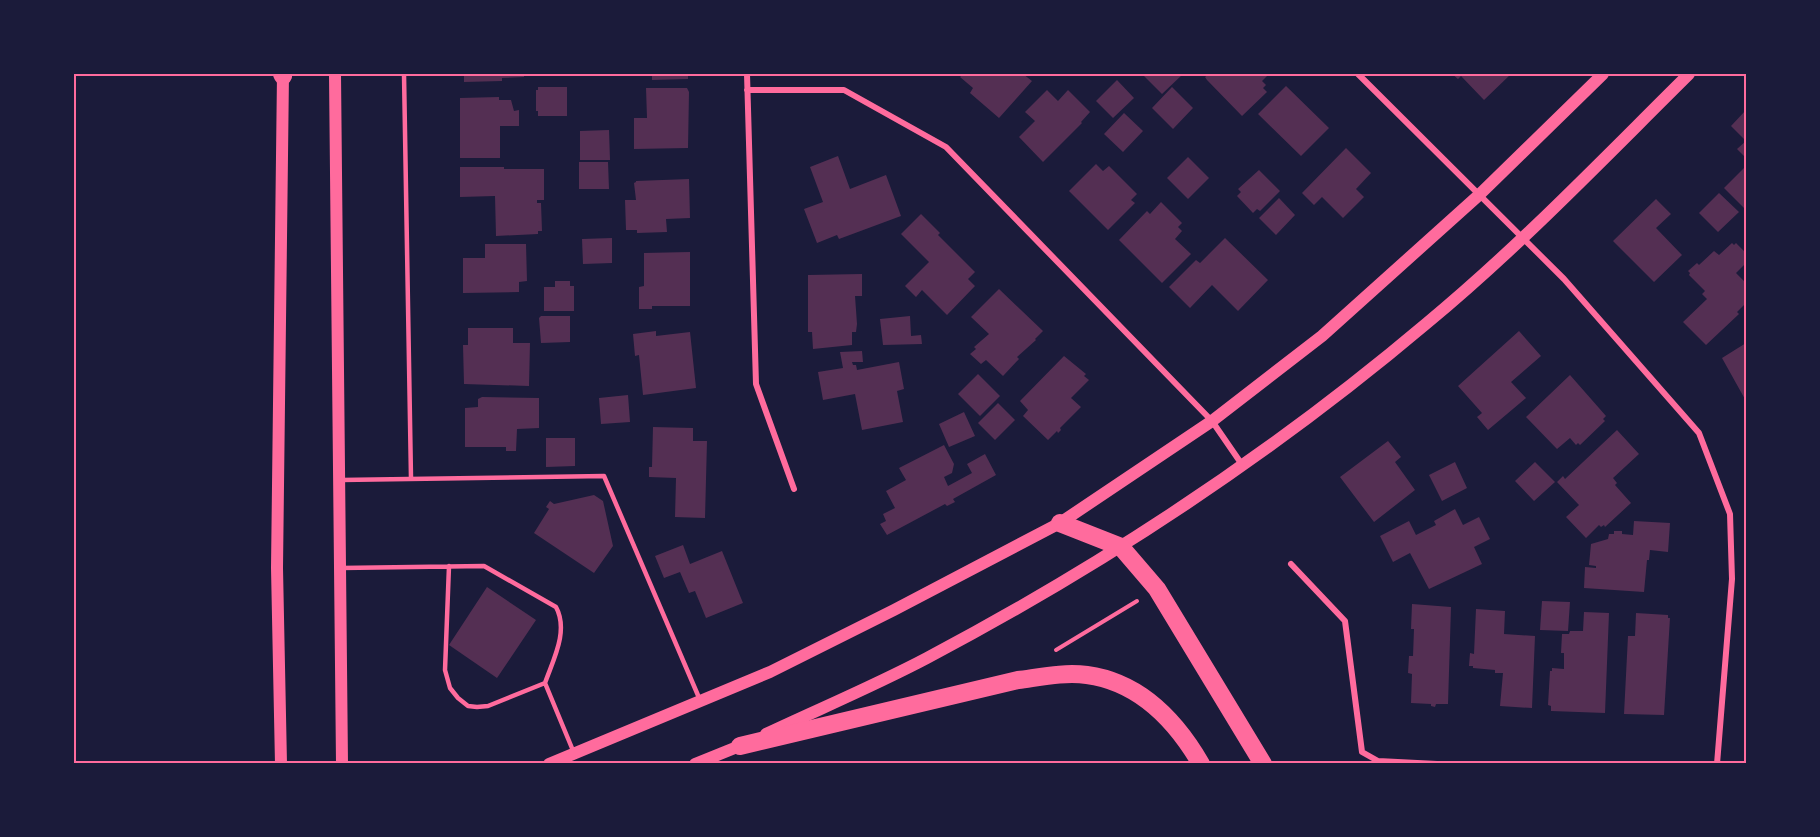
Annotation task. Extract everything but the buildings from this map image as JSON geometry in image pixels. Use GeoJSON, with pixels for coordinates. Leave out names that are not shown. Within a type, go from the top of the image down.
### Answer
{"type":"FeatureCollection","features":[{"type":"Feature","properties":{"kind":"highway"},"geometry":{"type":"LineString","coordinates":[[1060,523],[1121,547],[1157,589],[1263,764]]}},
{"type":"Feature","properties":{"kind":"highway"},"geometry":{"type":"LineString","coordinates":[[740,746],[1018,680],[1070,674],[1089,675],[1106,680],[1128,688],[1149,702],[1166,715],[1181,732],[1201,764]]}},
{"type":"Feature","properties":{"kind":"main road"},"geometry":{"type":"LineString","coordinates":[[281,764],[277,568],[283,74]]}},
{"type":"Feature","properties":{"kind":"main road"},"geometry":{"type":"LineString","coordinates":[[335,74],[342,764]]}},
{"type":"Feature","properties":{"kind":"main road"},"geometry":{"type":"LineString","coordinates":[[549,764],[780,667],[1060,523],[1212,421],[1322,336],[1479,195],[1603,74]]}},
{"type":"Feature","properties":{"kind":"main road"},"geometry":{"type":"LineString","coordinates":[[695,764],[740,746],[925,659],[1075,575],[1243,466],[1410,338],[1523,239],[1689,74]]}},
{"type":"Feature","properties":{"kind":"street"},"geometry":{"type":"LineString","coordinates":[[747,74],[756,384],[794,489]]}},
{"type":"Feature","properties":{"kind":"street"},"geometry":{"type":"LineString","coordinates":[[1358,74],[1564,279],[1700,433],[1730,514],[1732,579],[1717,764]]}},
{"type":"Feature","properties":{"kind":"street"},"geometry":{"type":"LineString","coordinates":[[747,90],[844,90],[946,147],[1212,421],[1243,466]]}},
{"type":"Feature","properties":{"kind":"street"},"geometry":{"type":"LineString","coordinates":[[1291,564],[1344,621],[1362,752],[1378,761],[1437,764]]}},
{"type":"Feature","properties":{"kind":"lane"},"geometry":{"type":"LineString","coordinates":[[404,74],[411,478]]}},
{"type":"Feature","properties":{"kind":"lane"},"geometry":{"type":"LineString","coordinates":[[340,480],[604,476],[700,700]]}},
{"type":"Feature","properties":{"kind":"lane"},"geometry":{"type":"LineString","coordinates":[[449,566],[445,670],[450,688],[458,698],[468,706],[488,706],[545,683]]}},
{"type":"Feature","properties":{"kind":"lane"},"geometry":{"type":"LineString","coordinates":[[341,568],[484,566],[556,607],[561,616],[558,648],[545,683],[574,753]]}},
{"type":"Feature","properties":{"kind":"path"},"geometry":{"type":"LineString","coordinates":[[1052,652],[1143,597]]}}]}
